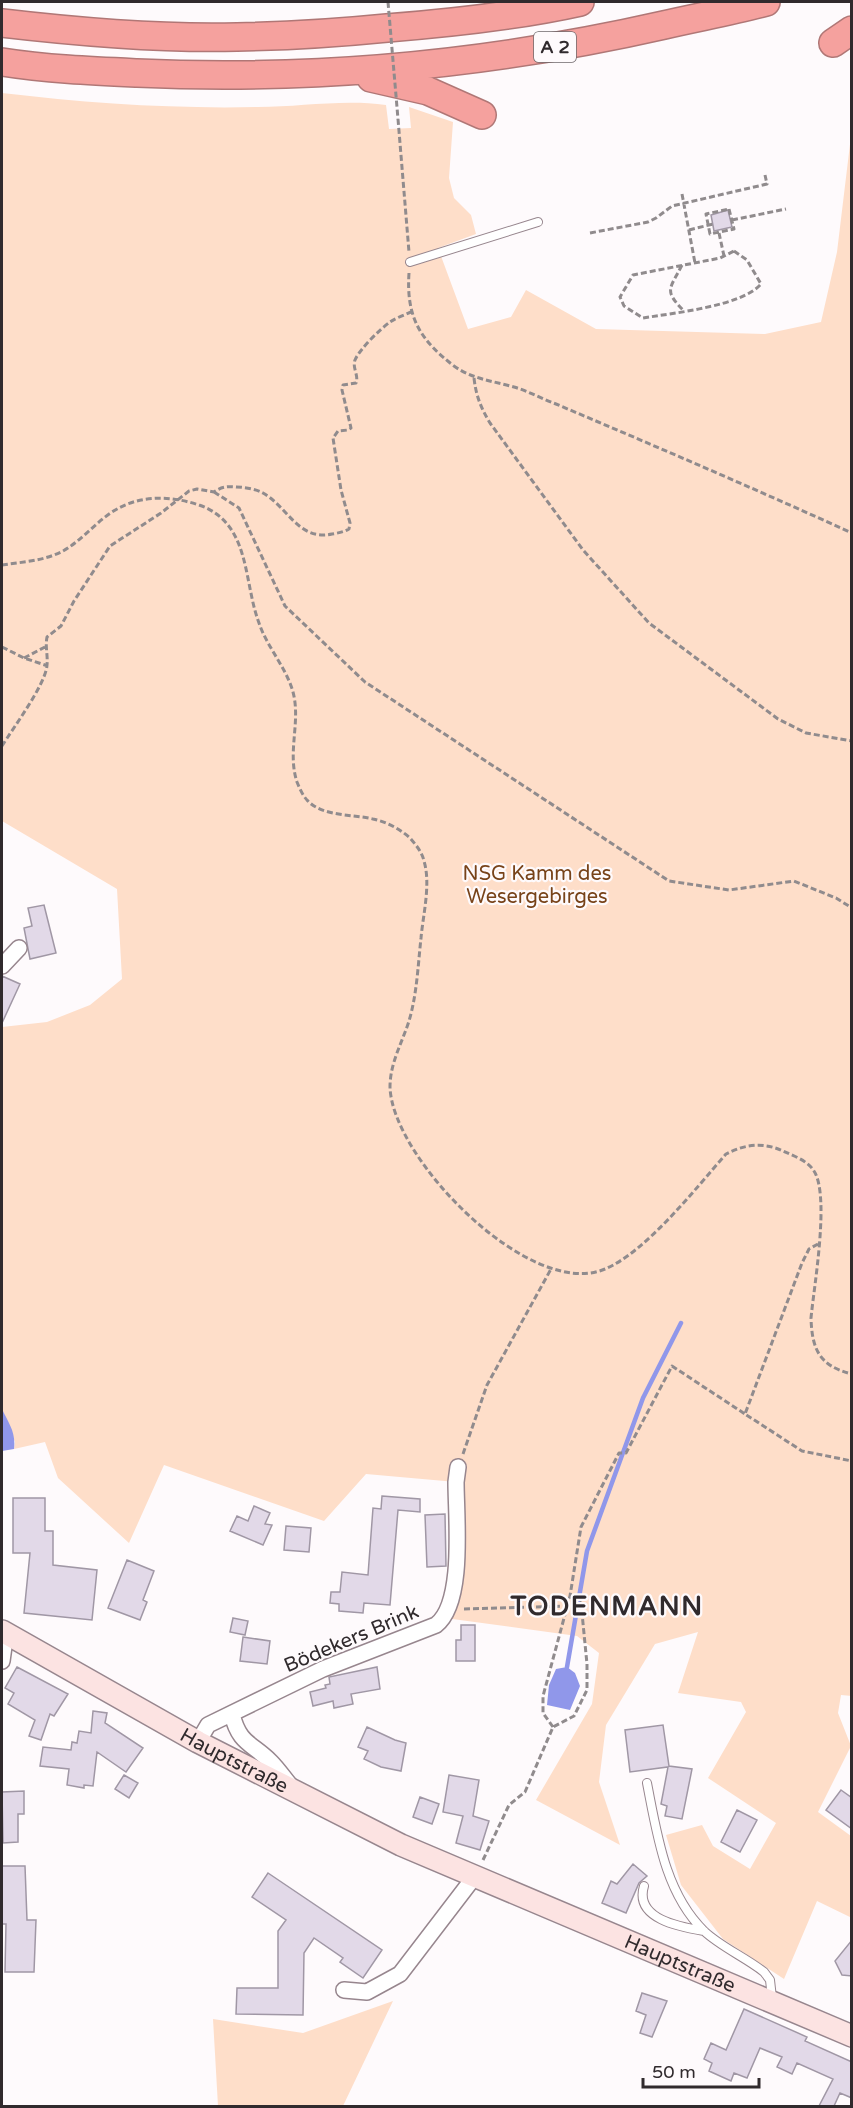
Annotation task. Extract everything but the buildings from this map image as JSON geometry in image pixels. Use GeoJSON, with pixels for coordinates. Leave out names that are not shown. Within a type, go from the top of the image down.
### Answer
{"type":"FeatureCollection","features":[{"type":"Feature","properties":{"kind":"highway","name":"A 2"},"geometry":{"type":"LineString","coordinates":[[2,23],[86,32],[234,38],[303,35],[493,17],[580,2]]}},
{"type":"Feature","properties":{"kind":"highway","name":"A 2"},"geometry":{"type":"LineString","coordinates":[[2,62],[95,71],[173,75],[340,72],[417,66],[581,42],[766,2]]}},
{"type":"Feature","properties":{"kind":"highway"},"geometry":{"type":"LineString","coordinates":[[340,72],[428,91],[482,115]]}},
{"type":"Feature","properties":{"kind":"main road","name":"Hauptstraße"},"geometry":{"type":"LineString","coordinates":[[4,1632],[198,1742],[401,1845],[852,2036]]}},
{"type":"Feature","properties":{"kind":"street"},"geometry":{"type":"LineString","coordinates":[[2,966],[19,948]]}},
{"type":"Feature","properties":{"kind":"street","name":"Bödekers Brink"},"geometry":{"type":"LineString","coordinates":[[198,1742],[208,1725],[323,1669],[436,1625],[445,1618],[456,1575],[458,1467]]}},
{"type":"Feature","properties":{"kind":"street"},"geometry":{"type":"LineString","coordinates":[[2,1661],[4,1632]]}},
{"type":"Feature","properties":{"kind":"street"},"geometry":{"type":"LineString","coordinates":[[232,1714],[235,1730],[271,1762],[296,1792]]}},
{"type":"Feature","properties":{"kind":"street"},"geometry":{"type":"LineString","coordinates":[[344,1990],[367,1992],[400,1974],[475,1876]]}},
{"type":"Feature","properties":{"kind":"lane"},"geometry":{"type":"LineString","coordinates":[[410,262],[538,222]]}},
{"type":"Feature","properties":{"kind":"lane"},"geometry":{"type":"LineString","coordinates":[[647,1783],[672,1885],[686,1910],[704,1931],[764,1972],[770,1980],[773,2002]]}},
{"type":"Feature","properties":{"kind":"lane"},"geometry":{"type":"LineString","coordinates":[[644,1886],[642,1895],[648,1911],[685,1928],[704,1931]]}},
{"type":"Feature","properties":{"kind":"path"},"geometry":{"type":"LineString","coordinates":[[388,2],[398,119]]}},
{"type":"Feature","properties":{"kind":"path"},"geometry":{"type":"LineString","coordinates":[[590,233],[648,222],[672,206],[767,184],[765,175]]}},
{"type":"Feature","properties":{"kind":"path"},"geometry":{"type":"LineString","coordinates":[[682,194],[695,263]]}},
{"type":"Feature","properties":{"kind":"path"},"geometry":{"type":"LineString","coordinates":[[729,209],[732,220],[734,229],[710,234],[711,225],[706,214],[729,209]]}},
{"type":"Feature","properties":{"kind":"path"},"geometry":{"type":"LineString","coordinates":[[732,220],[786,209]]}},
{"type":"Feature","properties":{"kind":"path"},"geometry":{"type":"LineString","coordinates":[[689,230],[711,225]]}},
{"type":"Feature","properties":{"kind":"path"},"geometry":{"type":"LineString","coordinates":[[719,233],[724,256]]}},
{"type":"Feature","properties":{"kind":"path"},"geometry":{"type":"LineString","coordinates":[[734,251],[747,260],[761,284],[754,292],[724,303],[644,318],[624,306],[620,297],[633,275],[695,263],[724,256],[734,251]]}},
{"type":"Feature","properties":{"kind":"path"},"geometry":{"type":"LineString","coordinates":[[682,266],[670,291],[671,297],[684,311]]}},
{"type":"Feature","properties":{"kind":"path"},"geometry":{"type":"LineString","coordinates":[[214,492],[230,486],[244,487],[263,493],[302,530],[315,535],[327,535],[349,529],[350,523],[341,490],[333,438],[338,432],[351,428],[342,390],[343,385],[356,383],[358,378],[354,364],[356,358],[377,333],[390,321],[411,312]]}},
{"type":"Feature","properties":{"kind":"path"},"geometry":{"type":"LineString","coordinates":[[852,533],[712,470],[526,392],[474,378],[480,408],[490,423],[583,550],[649,623],[778,719],[806,733],[852,741]]}},
{"type":"Feature","properties":{"kind":"path"},"geometry":{"type":"LineString","coordinates":[[2,746],[36,694],[48,666],[45,646],[47,637],[61,626],[74,601],[110,546],[189,491],[197,489],[214,492],[239,508],[285,606],[365,682],[650,869],[669,881],[729,890],[794,881],[836,898],[852,908]]}},
{"type":"Feature","properties":{"kind":"path"},"geometry":{"type":"LineString","coordinates":[[2,565],[39,560],[62,552],[111,513],[145,498],[177,500],[201,506],[224,521],[235,536],[245,558],[250,596],[260,626],[293,692],[296,713],[292,760],[298,783],[307,801],[321,810],[374,819],[391,825],[417,846],[425,862],[426,884],[414,1002],[392,1071],[390,1089],[399,1125],[429,1174],[460,1208],[513,1250],[551,1269],[578,1274],[603,1270],[625,1257],[657,1230],[726,1154],[740,1147],[760,1144],[780,1149],[800,1159],[813,1169],[819,1181],[822,1201],[811,1318],[812,1337],[816,1351],[824,1362],[839,1371],[852,1374]]}},
{"type":"Feature","properties":{"kind":"path"},"geometry":{"type":"LineString","coordinates":[[24,658],[45,646]]}},
{"type":"Feature","properties":{"kind":"path"},"geometry":{"type":"LineString","coordinates":[[2,647],[48,666]]}},
{"type":"Feature","properties":{"kind":"path"},"geometry":{"type":"LineString","coordinates":[[745,1414],[802,1263],[809,1249],[818,1244]]}},
{"type":"Feature","properties":{"kind":"path"},"geometry":{"type":"LineString","coordinates":[[458,1467],[487,1385],[551,1269]]}},
{"type":"Feature","properties":{"kind":"path"},"geometry":{"type":"LineString","coordinates":[[553,1727],[543,1713],[543,1696],[570,1596],[581,1527],[619,1454],[627,1453],[672,1366],[802,1451],[852,1461]]}},
{"type":"Feature","properties":{"kind":"path"},"geometry":{"type":"LineString","coordinates":[[475,1876],[509,1805],[525,1792],[553,1727],[574,1716],[586,1690],[587,1664],[581,1603],[570,1596]]}},
{"type":"Feature","properties":{"kind":"path"},"geometry":{"type":"LineString","coordinates":[[448,1609],[567,1606]]}},
{"type":"Feature","properties":{"kind":"green space","name":"NSG Kamm des Wesergebirges"},"geometry":{"type":"Polygon","coordinates":[[[2,93],[66,100],[194,107],[274,107],[370,103],[386,105],[389,129],[411,128],[409,107],[453,122],[449,178],[454,198],[471,215],[476,234],[438,248],[468,329],[511,317],[526,290],[596,329],[765,334],[821,322],[837,252],[851,136],[852,1696],[841,1695],[838,1713],[851,1746],[818,1812],[851,1836],[852,1918],[817,1901],[784,1979],[723,1939],[681,1885],[666,1835],[702,1825],[713,1846],[750,1869],[776,1823],[708,1778],[746,1712],[741,1702],[678,1693],[698,1632],[655,1644],[606,1725],[599,1782],[620,1845],[536,1800],[592,1704],[599,1653],[577,1636],[445,1618],[456,1482],[366,1474],[324,1521],[164,1465],[129,1543],[58,1478],[45,1442],[14,1449],[15,1442],[2,1409],[2,1027],[47,1022],[90,1005],[122,979],[117,889],[2,821],[2,93]]]}},
{"type":"Feature","properties":{"kind":"green space"},"geometry":{"type":"Polygon","coordinates":[[[393,2001],[343,2106],[218,2106],[213,2019],[303,2033],[393,2001]]]}},
{"type":"Feature","properties":{"kind":"water"},"geometry":{"type":"Polygon","coordinates":[[[2,1409],[14,1438],[14,1449],[2,1451],[2,1409]]]}},
{"type":"Feature","properties":{"kind":"water"},"geometry":{"type":"Polygon","coordinates":[[[567,1667],[575,1673],[580,1686],[570,1710],[547,1705],[549,1685],[556,1669],[567,1667]]]}},
{"type":"Feature","properties":{"kind":"waterway"},"geometry":{"type":"LineString","coordinates":[[567,1667],[587,1551],[643,1398],[681,1323]]}},
{"type":"Feature","properties":{"kind":"district","name":"TODENMANN"},"geometry":{"type":"Point","coordinates":[607,1606]}}]}
